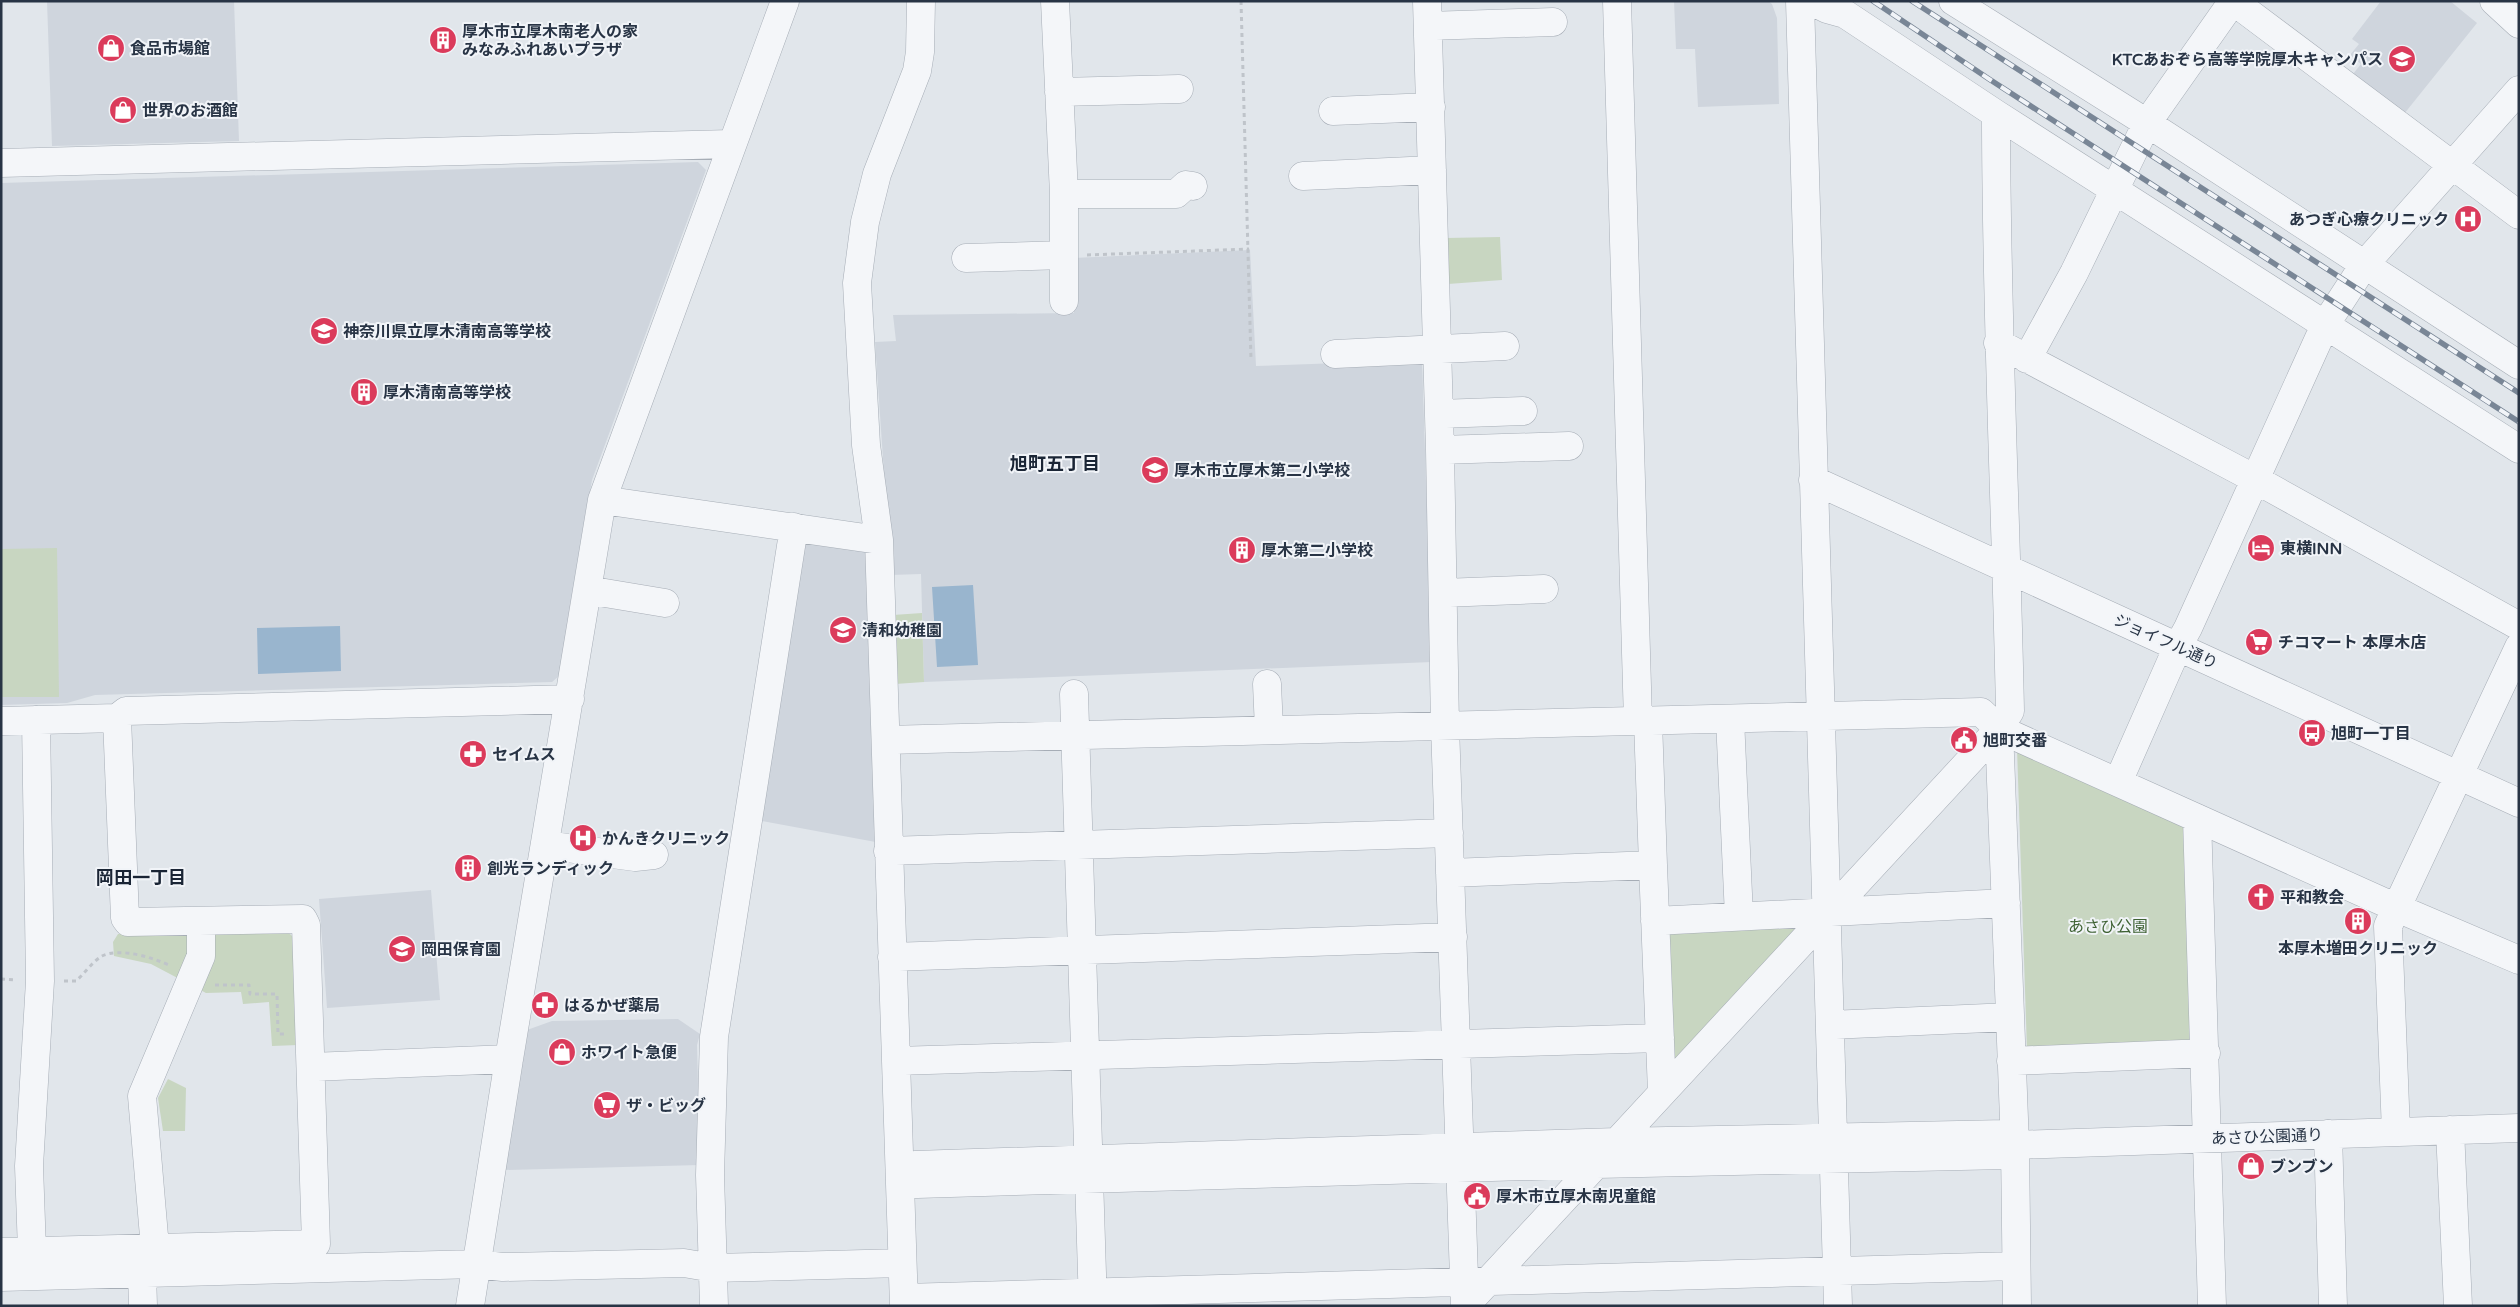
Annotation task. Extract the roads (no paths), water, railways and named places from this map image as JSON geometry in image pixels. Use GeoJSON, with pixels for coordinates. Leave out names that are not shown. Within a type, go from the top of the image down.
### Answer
{"type":"FeatureCollection","features":[{"type":"Feature","properties":{"kind":"street"},"geometry":{"type":"LineString","coordinates":[[470,1306],[602,500],[785,1]]}},
{"type":"Feature","properties":{"kind":"street"},"geometry":{"type":"LineString","coordinates":[[921,1],[920,52],[916,71],[877,174],[865,222],[857,283],[866,445],[878,540],[904,1302],[1471,1294],[1837,1271],[2015,1266]]}},
{"type":"Feature","properties":{"kind":"street"},"geometry":{"type":"LineString","coordinates":[[1055,1],[1064,194],[1064,301]]}},
{"type":"Feature","properties":{"kind":"street"},"geometry":{"type":"LineString","coordinates":[[1617,1],[1643,721],[1653,865],[1662,1092]]}},
{"type":"Feature","properties":{"kind":"street"},"geometry":{"type":"LineString","coordinates":[[1800,1],[1838,1306]]}},
{"type":"Feature","properties":{"kind":"street"},"geometry":{"type":"LineString","coordinates":[[1811,1],[1827,9],[1845,14],[1996,114],[2519,449]]}},
{"type":"Feature","properties":{"kind":"street"},"geometry":{"type":"LineString","coordinates":[[1953,1],[2147,123],[2519,365]]}},
{"type":"Feature","properties":{"kind":"street"},"geometry":{"type":"LineString","coordinates":[[2027,359],[2116,190],[2147,123],[2233,1],[2519,215]]}},
{"type":"Feature","properties":{"kind":"street"},"geometry":{"type":"LineString","coordinates":[[2494,1],[2519,24]]}},
{"type":"Feature","properties":{"kind":"street"},"geometry":{"type":"LineString","coordinates":[[1471,1294],[1460,1158],[1455,1044],[1450,833],[1445,726],[1440,450],[1428,14],[1542,30]]}},
{"type":"Feature","properties":{"kind":"street"},"geometry":{"type":"LineString","coordinates":[[1059,92],[1179,89]]}},
{"type":"Feature","properties":{"kind":"street"},"geometry":{"type":"LineString","coordinates":[[2118,782],[2325,325],[2364,265],[2519,90]]}},
{"type":"Feature","properties":{"kind":"street"},"geometry":{"type":"LineString","coordinates":[[1333,111],[1431,107]]}},
{"type":"Feature","properties":{"kind":"street"},"geometry":{"type":"LineString","coordinates":[[1471,1294],[1597,1164],[1999,729],[2010,711],[2007,569],[1998,343],[1996,114]]}},
{"type":"Feature","properties":{"kind":"street"},"geometry":{"type":"LineString","coordinates":[[1,163],[731,144]]}},
{"type":"Feature","properties":{"kind":"street"},"geometry":{"type":"LineString","coordinates":[[1303,175],[1432,170]]}},
{"type":"Feature","properties":{"kind":"street"},"geometry":{"type":"LineString","coordinates":[[1064,194],[1176,194],[1186,186],[1193,186]]}},
{"type":"Feature","properties":{"kind":"street"},"geometry":{"type":"LineString","coordinates":[[966,258],[1064,255]]}},
{"type":"Feature","properties":{"kind":"street"},"geometry":{"type":"LineString","coordinates":[[1998,343],[2254,479],[2519,626]]}},
{"type":"Feature","properties":{"kind":"street"},"geometry":{"type":"LineString","coordinates":[[1335,354],[1505,346]]}},
{"type":"Feature","properties":{"kind":"street"},"geometry":{"type":"LineString","coordinates":[[1439,414],[1523,411]]}},
{"type":"Feature","properties":{"kind":"street"},"geometry":{"type":"LineString","coordinates":[[1440,450],[1557,453]]}},
{"type":"Feature","properties":{"kind":"street","name":"ジョイフル通り"},"geometry":{"type":"LineString","coordinates":[[1813,480],[2519,803]]}},
{"type":"Feature","properties":{"kind":"street"},"geometry":{"type":"LineString","coordinates":[[602,500],[878,540]]}},
{"type":"Feature","properties":{"kind":"street"},"geometry":{"type":"LineString","coordinates":[[714,1306],[710,1175],[714,1036],[794,527]]}},
{"type":"Feature","properties":{"kind":"street"},"geometry":{"type":"LineString","coordinates":[[1443,593],[1544,589]]}},
{"type":"Feature","properties":{"kind":"street"},"geometry":{"type":"LineString","coordinates":[[587,590],[665,603]]}},
{"type":"Feature","properties":{"kind":"street"},"geometry":{"type":"LineString","coordinates":[[2396,1132],[2388,926],[2519,647]]}},
{"type":"Feature","properties":{"kind":"street"},"geometry":{"type":"LineString","coordinates":[[1267,684],[1269,729]]}},
{"type":"Feature","properties":{"kind":"street"},"geometry":{"type":"LineString","coordinates":[[1074,694],[1093,1299]]}},
{"type":"Feature","properties":{"kind":"street"},"geometry":{"type":"LineString","coordinates":[[1,721],[117,718],[126,711],[570,699]]}},
{"type":"Feature","properties":{"kind":"street"},"geometry":{"type":"LineString","coordinates":[[886,740],[1269,729],[1820,718],[1982,712],[1999,729],[2397,908],[2519,960]]}},
{"type":"Feature","properties":{"kind":"street"},"geometry":{"type":"LineString","coordinates":[[1,1252],[316,1244],[306,925],[303,919],[128,922],[125,918],[117,718]]}},
{"type":"Feature","properties":{"kind":"street"},"geometry":{"type":"LineString","coordinates":[[32,1251],[29,1166],[40,981],[36,720]]}},
{"type":"Feature","properties":{"kind":"street"},"geometry":{"type":"LineString","coordinates":[[1730,720],[1739,916]]}},
{"type":"Feature","properties":{"kind":"street"},"geometry":{"type":"LineString","coordinates":[[1999,729],[2015,1144],[2015,1266],[2017,1306]]}},
{"type":"Feature","properties":{"kind":"street"},"geometry":{"type":"LineString","coordinates":[[2197,818],[2206,1053],[2212,1306]]}},
{"type":"Feature","properties":{"kind":"street"},"geometry":{"type":"LineString","coordinates":[[888,850],[1450,833]]}},
{"type":"Feature","properties":{"kind":"street"},"geometry":{"type":"LineString","coordinates":[[545,845],[635,857],[654,855]]}},
{"type":"Feature","properties":{"kind":"street"},"geometry":{"type":"LineString","coordinates":[[1450,873],[1653,865]]}},
{"type":"Feature","properties":{"kind":"street"},"geometry":{"type":"LineString","coordinates":[[1655,920],[2006,903]]}},
{"type":"Feature","properties":{"kind":"street"},"geometry":{"type":"LineString","coordinates":[[155,1248],[142,1096],[201,956],[201,922]]}},
{"type":"Feature","properties":{"kind":"street"},"geometry":{"type":"LineString","coordinates":[[892,957],[1453,937]]}},
{"type":"Feature","properties":{"kind":"street"},"geometry":{"type":"LineString","coordinates":[[1830,1025],[2010,1017]]}},
{"type":"Feature","properties":{"kind":"street"},"geometry":{"type":"LineString","coordinates":[[896,1061],[1660,1038]]}},
{"type":"Feature","properties":{"kind":"street"},"geometry":{"type":"LineString","coordinates":[[2011,1061],[2206,1053]]}},
{"type":"Feature","properties":{"kind":"street"},"geometry":{"type":"LineString","coordinates":[[311,1067],[509,1059]]}},
{"type":"Feature","properties":{"kind":"street","name":"あさひ公園通り"},"geometry":{"type":"LineString","coordinates":[[2015,1144],[2519,1128]]}},
{"type":"Feature","properties":{"kind":"street"},"geometry":{"type":"LineString","coordinates":[[2450,1130],[2458,1306]]}},
{"type":"Feature","properties":{"kind":"street"},"geometry":{"type":"LineString","coordinates":[[2328,1134],[2333,1306]]}},
{"type":"Feature","properties":{"kind":"street"},"geometry":{"type":"LineString","coordinates":[[901,1174],[917,1184],[1088,1170],[1460,1158],[1617,1142],[2006,1155],[2015,1144]]}},
{"type":"Feature","properties":{"kind":"street"},"geometry":{"type":"LineString","coordinates":[[1460,1158],[1597,1164],[1833,1148]]}},
{"type":"Feature","properties":{"kind":"street"},"geometry":{"type":"LineString","coordinates":[[1,1277],[476,1264],[503,1267],[684,1263],[713,1268],[902,1263]]}},
{"type":"Feature","properties":{"kind":"street"},"geometry":{"type":"LineString","coordinates":[[142,1273],[143,1306]]}},
{"type":"Feature","properties":{"kind":"water"},"geometry":{"type":"Polygon","coordinates":[[[973,585],[978,665],[937,667],[932,587],[973,585]]]}},
{"type":"Feature","properties":{"kind":"water"},"geometry":{"type":"Polygon","coordinates":[[[340,626],[341,671],[258,674],[257,628],[340,626]]]}},
{"type":"Feature","properties":{"kind":"railway"},"geometry":{"type":"LineString","coordinates":[[1873,1],[1989,79],[2519,422]]}},
{"type":"Feature","properties":{"kind":"railway"},"geometry":{"type":"LineString","coordinates":[[1912,1],[2519,393]]}},
{"type":"Feature","properties":{"kind":"place","name":"厚木市立厚木南老人の家 みなみふれあいプラザ"},"geometry":{"type":"Point","coordinates":[443,40]}},
{"type":"Feature","properties":{"kind":"place","name":"食品市場館"},"geometry":{"type":"Point","coordinates":[111,48]}},
{"type":"Feature","properties":{"kind":"place","name":"KTCあおぞら高等学院厚木キャンパス"},"geometry":{"type":"Point","coordinates":[2402,59]}},
{"type":"Feature","properties":{"kind":"place","name":"世界のお酒館"},"geometry":{"type":"Point","coordinates":[123,110]}},
{"type":"Feature","properties":{"kind":"place","name":"あつぎ心療クリニック"},"geometry":{"type":"Point","coordinates":[2468,219]}},
{"type":"Feature","properties":{"kind":"place","name":"神奈川県立厚木清南高等学校"},"geometry":{"type":"Point","coordinates":[324,331]}},
{"type":"Feature","properties":{"kind":"place","name":"厚木清南高等学校"},"geometry":{"type":"Point","coordinates":[364,392]}},
{"type":"Feature","properties":{"kind":"place","name":"厚木市立厚木第二小学校"},"geometry":{"type":"Point","coordinates":[1155,470]}},
{"type":"Feature","properties":{"kind":"place","name":"東横INN"},"geometry":{"type":"Point","coordinates":[2261,548]}},
{"type":"Feature","properties":{"kind":"place","name":"厚木第二小学校"},"geometry":{"type":"Point","coordinates":[1242,550]}},
{"type":"Feature","properties":{"kind":"place","name":"清和幼稚園"},"geometry":{"type":"Point","coordinates":[843,630]}},
{"type":"Feature","properties":{"kind":"place","name":"チコマート 本厚木店"},"geometry":{"type":"Point","coordinates":[2259,642]}},
{"type":"Feature","properties":{"kind":"place","name":"旭町一丁目"},"geometry":{"type":"Point","coordinates":[2312,733]}},
{"type":"Feature","properties":{"kind":"place","name":"旭町交番"},"geometry":{"type":"Point","coordinates":[1964,740]}},
{"type":"Feature","properties":{"kind":"place","name":"セイムス"},"geometry":{"type":"Point","coordinates":[473,754]}},
{"type":"Feature","properties":{"kind":"place","name":"かんきクリニック"},"geometry":{"type":"Point","coordinates":[583,838]}},
{"type":"Feature","properties":{"kind":"place","name":"創光ランディック"},"geometry":{"type":"Point","coordinates":[468,868]}},
{"type":"Feature","properties":{"kind":"place","name":"平和教会"},"geometry":{"type":"Point","coordinates":[2261,897]}},
{"type":"Feature","properties":{"kind":"place","name":"本厚木増田クリニック"},"geometry":{"type":"Point","coordinates":[2358,921]}},
{"type":"Feature","properties":{"kind":"place","name":"岡田保育園"},"geometry":{"type":"Point","coordinates":[402,949]}},
{"type":"Feature","properties":{"kind":"place","name":"はるかぜ薬局"},"geometry":{"type":"Point","coordinates":[545,1005]}},
{"type":"Feature","properties":{"kind":"place","name":"ホワイト急便"},"geometry":{"type":"Point","coordinates":[562,1052]}},
{"type":"Feature","properties":{"kind":"place","name":"ザ・ビッグ"},"geometry":{"type":"Point","coordinates":[607,1105]}},
{"type":"Feature","properties":{"kind":"place","name":"ブンブン"},"geometry":{"type":"Point","coordinates":[2251,1166]}},
{"type":"Feature","properties":{"kind":"place","name":"厚木市立厚木南児童館"},"geometry":{"type":"Point","coordinates":[1477,1196]}},
{"type":"Feature","properties":{"kind":"district","name":"旭町五丁目"},"geometry":{"type":"Point","coordinates":[1055,464]}},
{"type":"Feature","properties":{"kind":"district","name":"岡田一丁目"},"geometry":{"type":"Point","coordinates":[141,878]}},
{"type":"Feature","properties":{"kind":"park label","name":"あさひ公園"},"geometry":{"type":"Point","coordinates":[2108,926]}}]}
